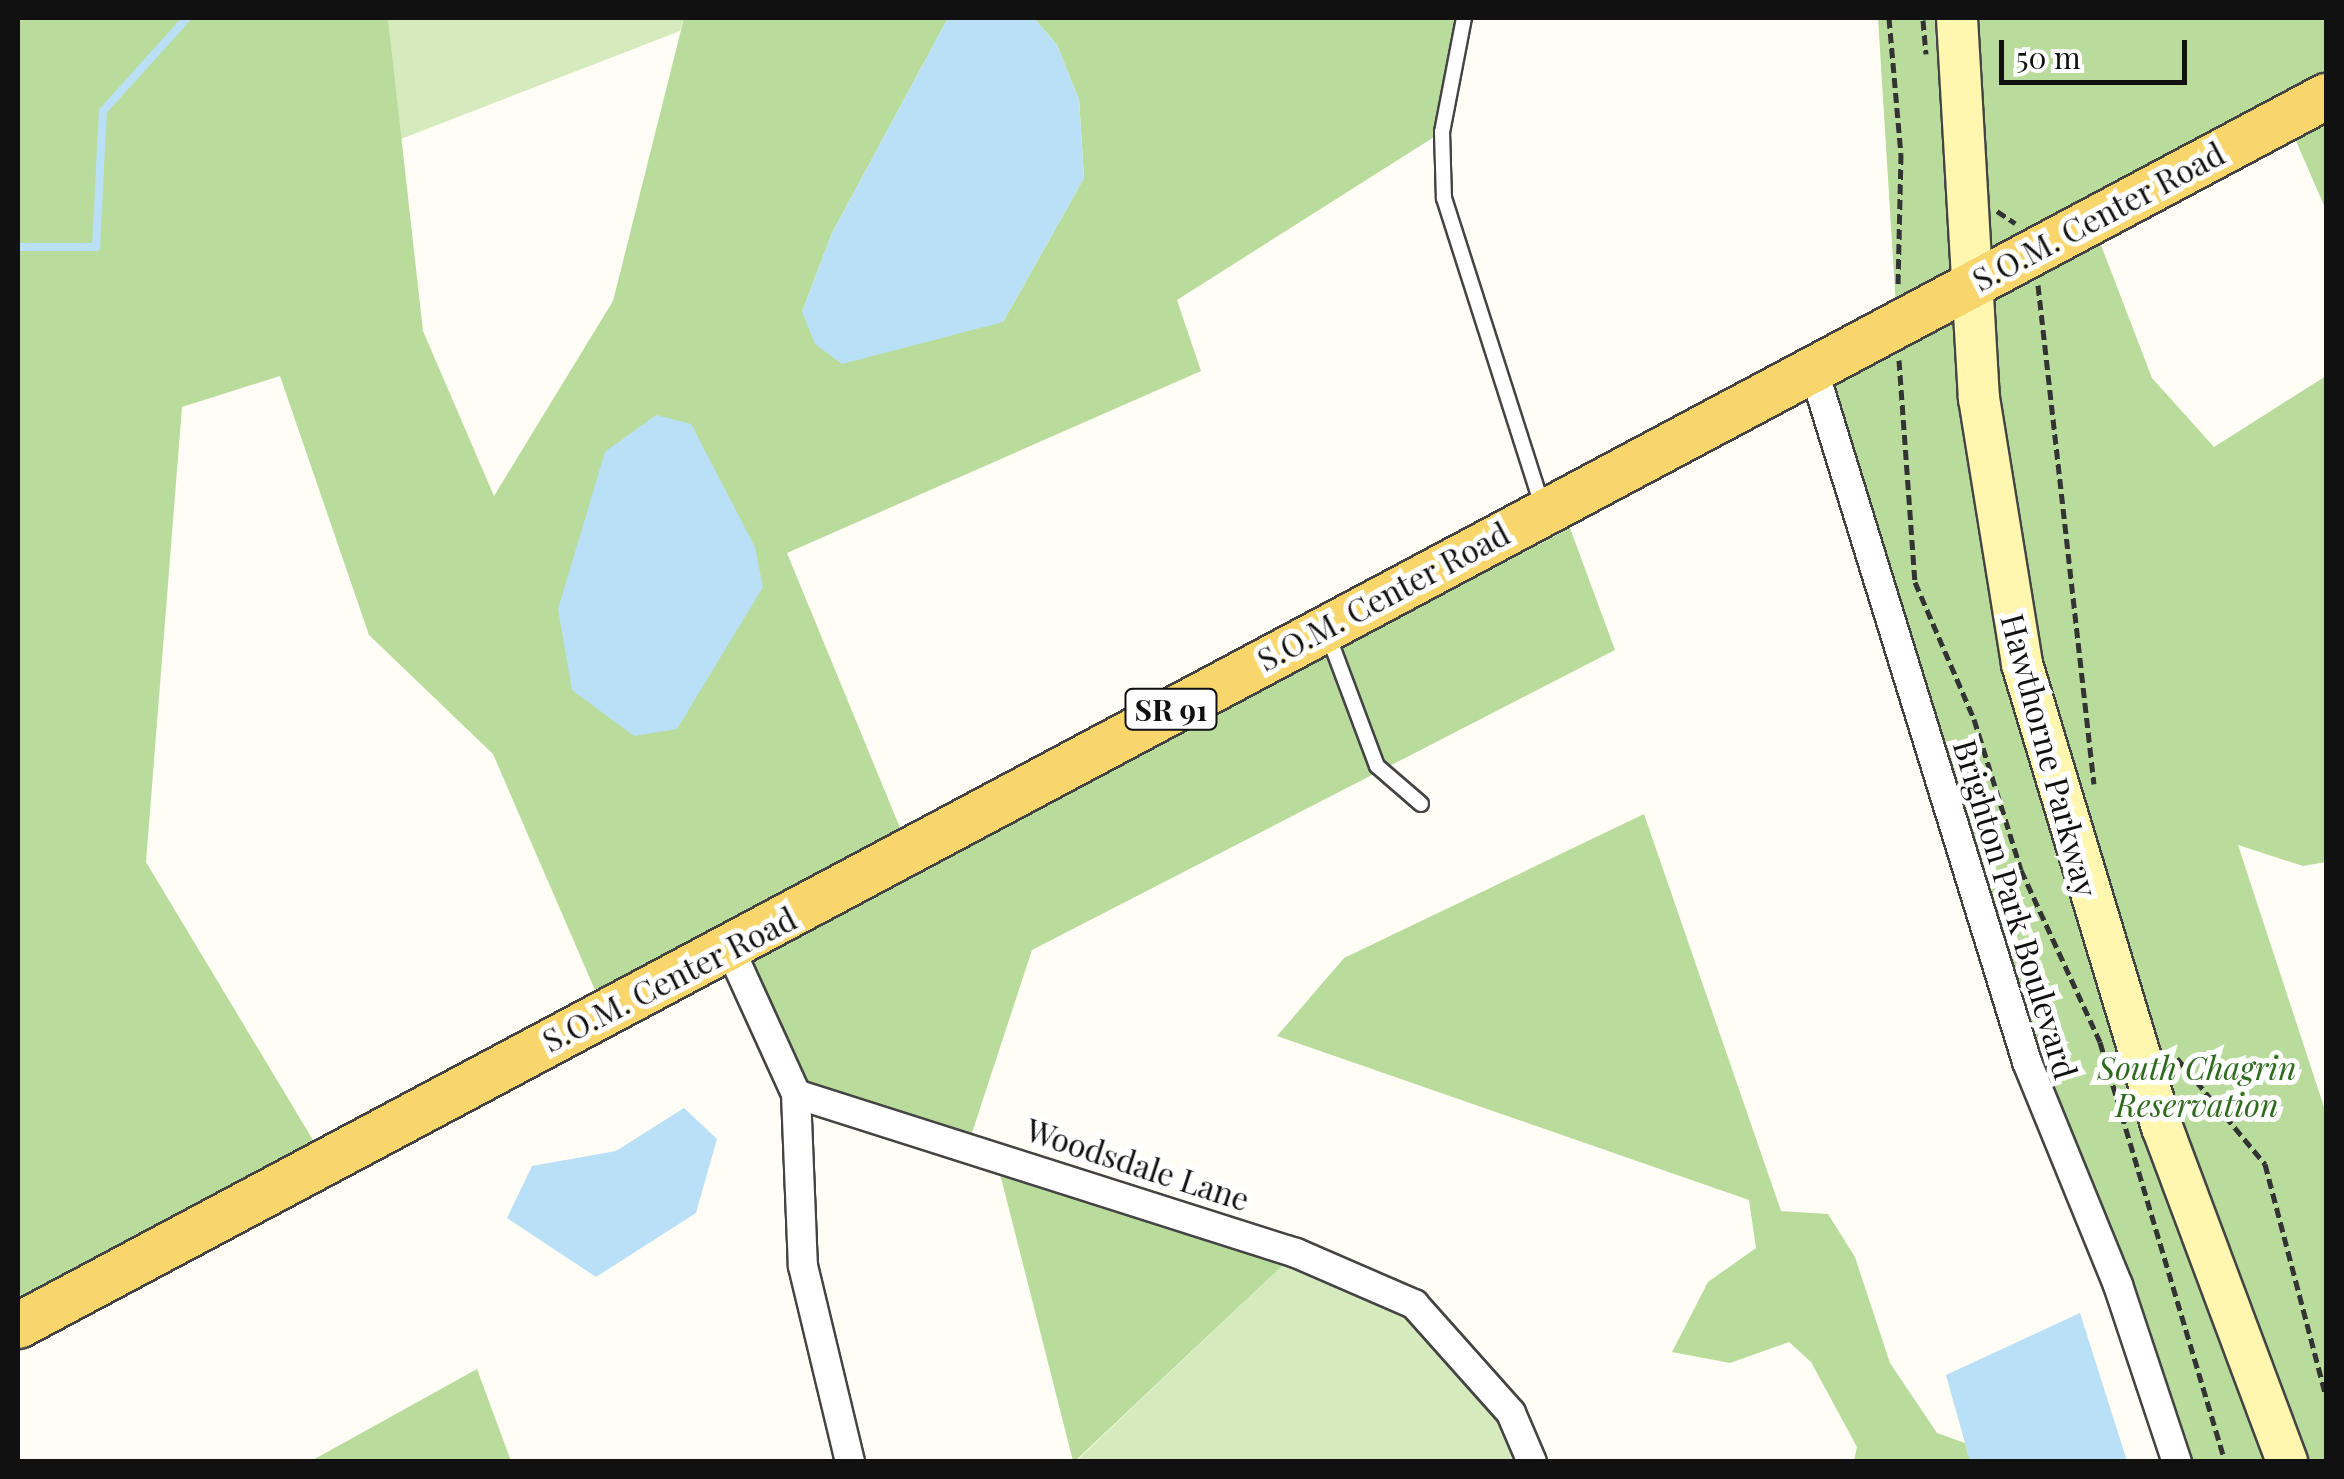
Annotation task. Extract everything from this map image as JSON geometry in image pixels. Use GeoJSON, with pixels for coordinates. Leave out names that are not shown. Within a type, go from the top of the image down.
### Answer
{"type":"FeatureCollection","features":[{"type":"Feature","properties":{"kind":"main road","name":"S.O.M. Center Road"},"geometry":{"type":"LineString","coordinates":[[18,1324],[730,949],[1326,627],[2326,96]]}},
{"type":"Feature","properties":{"kind":"street","name":"Hawthorne Parkway"},"geometry":{"type":"LineString","coordinates":[[1957,18],[1989,492],[2042,741],[2162,1128],[2287,1462]]}},
{"type":"Feature","properties":{"kind":"street","name":"Brighton Park Boulevard"},"geometry":{"type":"LineString","coordinates":[[1812,368],[2026,1062],[2118,1285],[2177,1462]]}},
{"type":"Feature","properties":{"kind":"street"},"geometry":{"type":"LineString","coordinates":[[730,949],[796,1094],[803,1266],[850,1462]]}},
{"type":"Feature","properties":{"kind":"street","name":"Woodsdale Lane"},"geometry":{"type":"LineString","coordinates":[[796,1094],[1296,1253],[1414,1304],[1511,1413],[1532,1462]]}},
{"type":"Feature","properties":{"kind":"lane"},"geometry":{"type":"LineString","coordinates":[[1464,18],[1442,132],[1444,198],[1544,511]]}},
{"type":"Feature","properties":{"kind":"lane"},"geometry":{"type":"LineString","coordinates":[[1326,627],[1377,766],[1421,804]]}},
{"type":"Feature","properties":{"kind":"path"},"geometry":{"type":"LineString","coordinates":[[1994,212],[2010,213],[2018,230]]}},
{"type":"Feature","properties":{"kind":"path"},"geometry":{"type":"LineString","coordinates":[[2030,268],[2048,321],[2057,479],[2097,798]]}},
{"type":"Feature","properties":{"kind":"path"},"geometry":{"type":"LineString","coordinates":[[2174,1052],[2200,1096],[2249,1136],[2265,1164],[2326,1396]]}},
{"type":"Feature","properties":{"kind":"green space"},"geometry":{"type":"Polygon","coordinates":[[[18,18],[388,18],[423,331],[494,496],[613,301],[684,18],[948,18],[832,233],[802,312],[1003,322],[1084,178],[1079,100],[1057,45],[1034,18],[1464,18],[1442,132],[1177,300],[1201,371],[787,553],[910,852],[604,1011],[493,754],[369,635],[280,376],[182,407],[146,862],[325,1160],[18,1325],[18,18]]]}},
{"type":"Feature","properties":{"kind":"green space"},"geometry":{"type":"Polygon","coordinates":[[[388,18],[684,18],[680,31],[401,139],[388,18]]]}},
{"type":"Feature","properties":{"kind":"green space","name":"South Chagrin Reservation"},"geometry":{"type":"Polygon","coordinates":[[[1878,18],[2326,18],[2326,210],[2286,118],[2048,267],[2101,245],[2152,378],[2214,447],[2326,376],[2326,862],[2303,866],[2238,845],[2326,1113],[2326,1461],[2177,1461],[2054,1142],[1813,368],[1897,323],[1878,18]]]}},
{"type":"Feature","properties":{"kind":"green space"},"geometry":{"type":"Polygon","coordinates":[[[1570,528],[1615,650],[1032,950],[968,1145],[796,1094],[738,965],[1570,528]]]}},
{"type":"Feature","properties":{"kind":"green space"},"geometry":{"type":"Polygon","coordinates":[[[1644,814],[1781,1211],[1828,1214],[1855,1257],[1890,1363],[1937,1433],[1965,1443],[1970,1461],[1854,1461],[1857,1447],[1811,1362],[1789,1342],[1730,1363],[1672,1352],[1708,1282],[1756,1248],[1749,1200],[1277,1036],[1344,958],[1644,814]]]}},
{"type":"Feature","properties":{"kind":"green space"},"geometry":{"type":"Polygon","coordinates":[[[995,1154],[1296,1253],[1075,1461],[1073,1461],[995,1154]]]}},
{"type":"Feature","properties":{"kind":"green space"},"geometry":{"type":"Polygon","coordinates":[[[1296,1253],[1414,1304],[1532,1462],[1075,1462],[1296,1253]]]}},
{"type":"Feature","properties":{"kind":"green space"},"geometry":{"type":"Polygon","coordinates":[[[477,1369],[511,1461],[311,1461],[477,1369]]]}},
{"type":"Feature","properties":{"kind":"water"},"geometry":{"type":"Polygon","coordinates":[[[948,18],[1034,18],[1057,45],[1079,100],[1084,178],[1003,322],[842,364],[815,344],[802,312],[832,233],[948,18]]]}},
{"type":"Feature","properties":{"kind":"water"},"geometry":{"type":"Polygon","coordinates":[[[656,415],[691,424],[755,547],[763,587],[677,729],[634,736],[572,690],[558,609],[605,452],[656,415]]]}},
{"type":"Feature","properties":{"kind":"water"},"geometry":{"type":"Polygon","coordinates":[[[684,1108],[717,1139],[696,1213],[596,1277],[507,1218],[532,1166],[616,1151],[684,1108]]]}},
{"type":"Feature","properties":{"kind":"water"},"geometry":{"type":"Polygon","coordinates":[[[2080,1313],[2127,1461],[1970,1461],[1946,1375],[2080,1313]]]}},
{"type":"Feature","properties":{"kind":"waterway"},"geometry":{"type":"LineString","coordinates":[[18,247],[96,247],[103,111],[187,18]]}}]}
